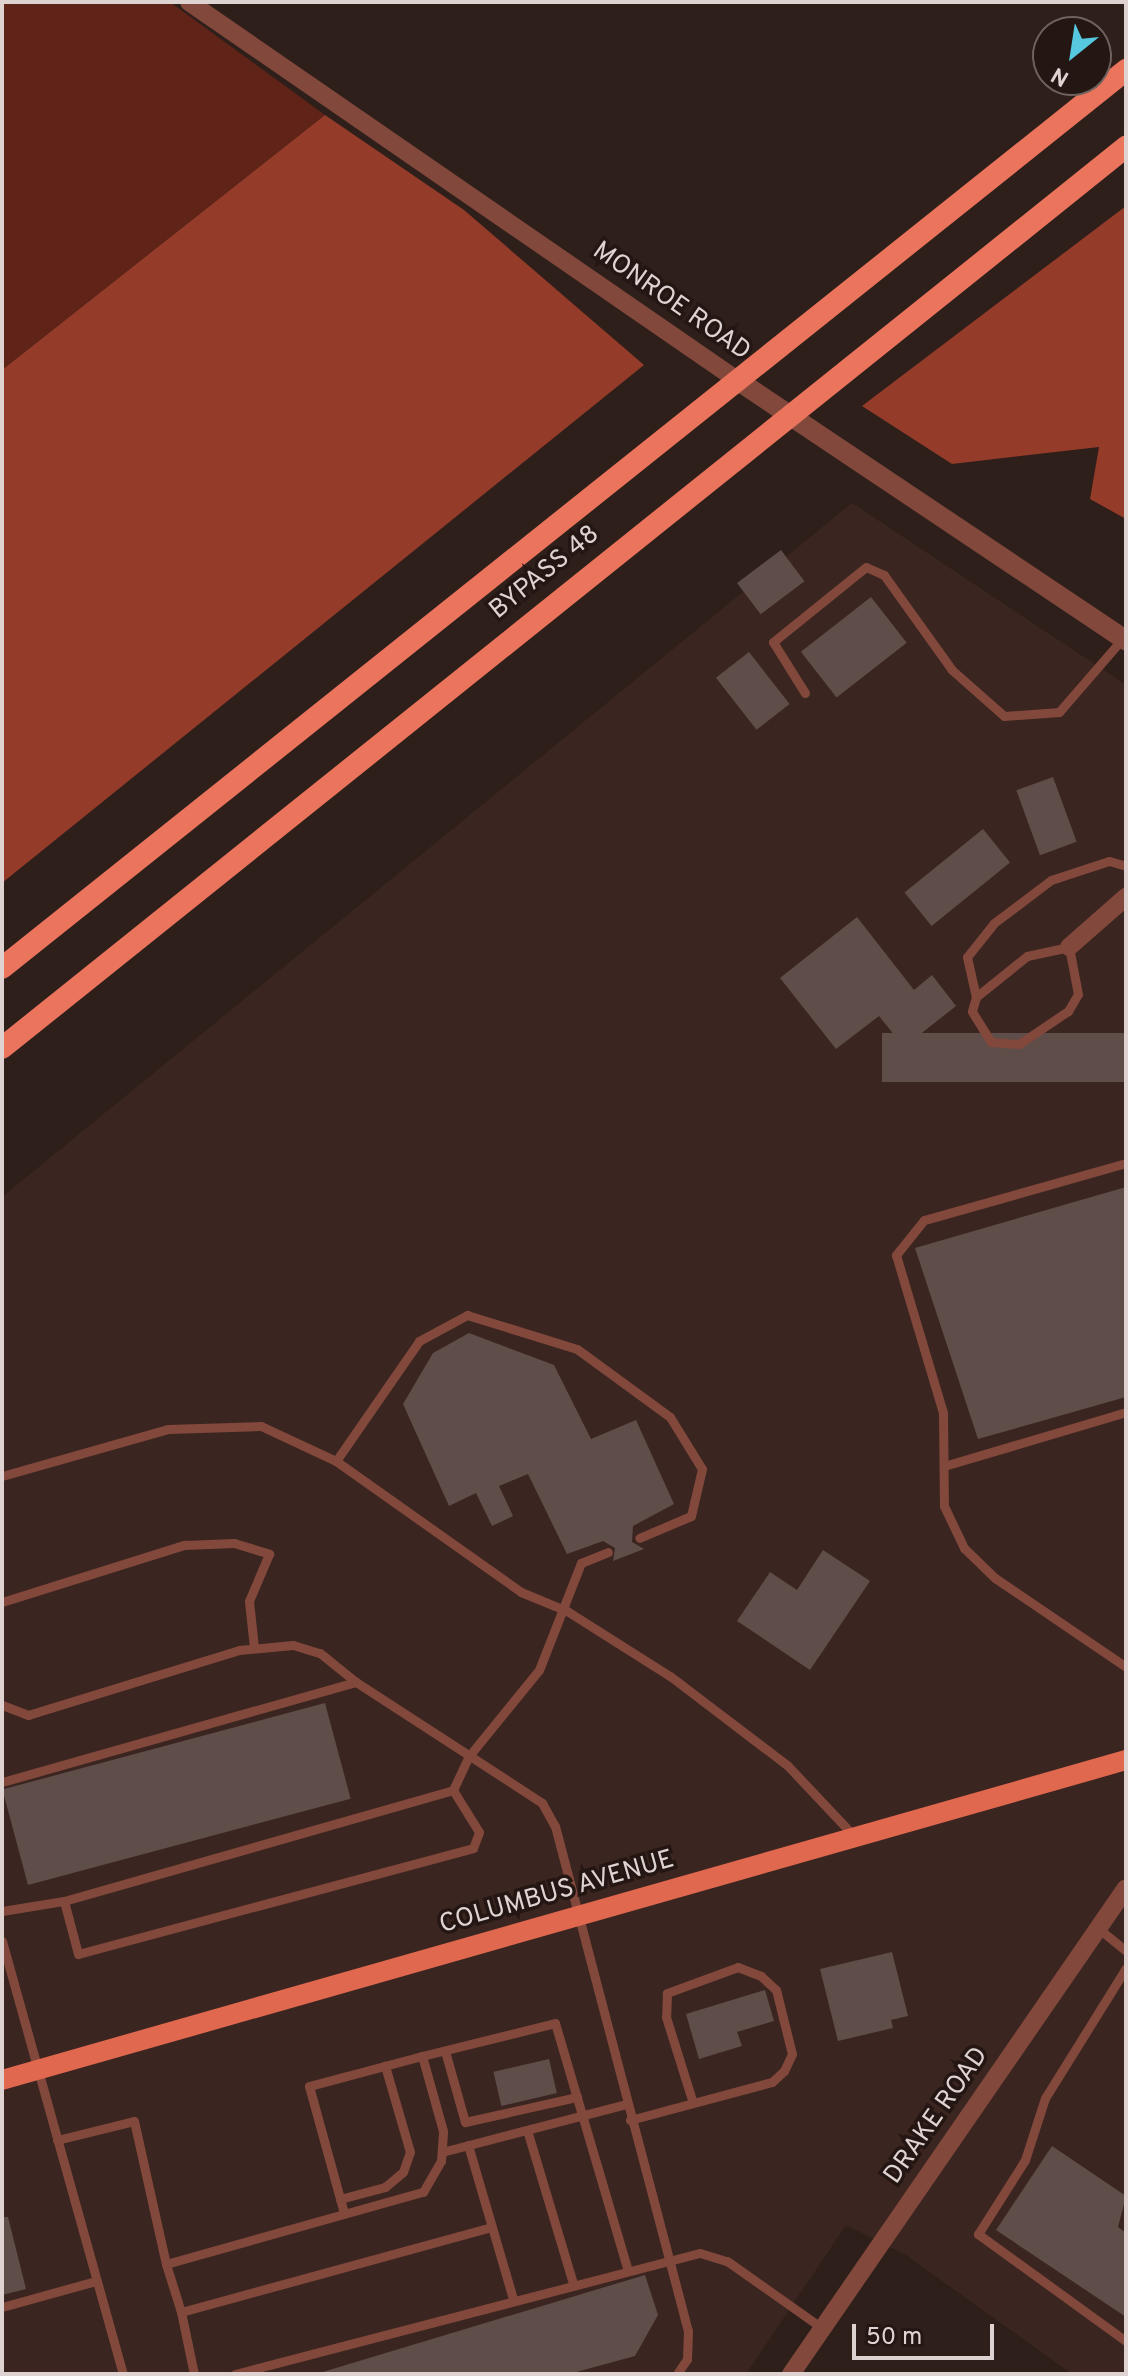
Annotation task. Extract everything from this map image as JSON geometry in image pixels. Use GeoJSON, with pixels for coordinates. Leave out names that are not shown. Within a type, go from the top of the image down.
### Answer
{"type":"FeatureCollection","features":[{"type":"Feature","properties":{"kind":"highway","name":"BYPASS 48"},"geometry":{"type":"LineString","coordinates":[[2,968],[1126,70]]}},
{"type":"Feature","properties":{"kind":"highway","name":"BYPASS 48"},"geometry":{"type":"LineString","coordinates":[[2,1048],[789,414],[1126,147]]}},
{"type":"Feature","properties":{"kind":"main road","name":"COLUMBUS AVENUE"},"geometry":{"type":"LineString","coordinates":[[2,2080],[1126,1760]]}},
{"type":"Feature","properties":{"kind":"street","name":"MONROE ROAD"},"geometry":{"type":"LineString","coordinates":[[189,2],[737,380],[1124,639]]}},
{"type":"Feature","properties":{"kind":"street"},"geometry":{"type":"LineString","coordinates":[[1069,947],[1126,897]]}},
{"type":"Feature","properties":{"kind":"street","name":"DRAKE ROAD"},"geometry":{"type":"LineString","coordinates":[[791,2374],[1126,1888]]}},
{"type":"Feature","properties":{"kind":"lane"},"geometry":{"type":"LineString","coordinates":[[805,693],[773,642],[866,567],[884,575],[952,670],[1004,716],[1059,712],[1124,639]]}},
{"type":"Feature","properties":{"kind":"lane"},"geometry":{"type":"LineString","coordinates":[[976,997],[1027,956],[1069,947],[1078,994],[1068,1011],[1019,1044],[991,1042],[972,1011],[976,997],[967,957],[994,923],[1051,880],[1109,861],[1126,866]]}},
{"type":"Feature","properties":{"kind":"lane"},"geometry":{"type":"LineString","coordinates":[[1126,1163],[924,1220],[904,1237],[896,1255],[943,1413],[944,1506],[964,1548],[995,1578],[1126,1667]]}},
{"type":"Feature","properties":{"kind":"lane"},"geometry":{"type":"LineString","coordinates":[[336,1461],[419,1341],[467,1315],[577,1349],[670,1417],[702,1469],[691,1516],[639,1538]]}},
{"type":"Feature","properties":{"kind":"lane"},"geometry":{"type":"LineString","coordinates":[[944,1466],[1126,1412]]}},
{"type":"Feature","properties":{"kind":"lane"},"geometry":{"type":"LineString","coordinates":[[2,1476],[168,1429],[261,1426],[336,1461],[521,1592],[567,1611],[670,1676],[788,1766],[855,1838]]}},
{"type":"Feature","properties":{"kind":"lane"},"geometry":{"type":"LineString","coordinates":[[2,1602],[184,1545],[234,1543],[269,1554],[249,1601],[254,1648]]}},
{"type":"Feature","properties":{"kind":"lane"},"geometry":{"type":"LineString","coordinates":[[2,1911],[64,1901],[453,1790],[469,1756],[539,1670],[567,1611],[581,1563],[608,1552]]}},
{"type":"Feature","properties":{"kind":"lane"},"geometry":{"type":"LineString","coordinates":[[2,1705],[28,1715],[254,1648],[293,1645],[320,1653],[356,1682],[542,1803],[555,1826],[573,1915],[688,2331],[687,2359],[677,2374]]}},
{"type":"Feature","properties":{"kind":"lane"},"geometry":{"type":"LineString","coordinates":[[2,1782],[356,1682]]}},
{"type":"Feature","properties":{"kind":"lane"},"geometry":{"type":"LineString","coordinates":[[64,1901],[78,1954],[473,1848],[479,1832],[453,1790]]}},
{"type":"Feature","properties":{"kind":"lane"},"geometry":{"type":"LineString","coordinates":[[1099,1929],[1126,1951]]}},
{"type":"Feature","properties":{"kind":"lane"},"geometry":{"type":"LineString","coordinates":[[2,1941],[35,2070],[123,2374]]}},
{"type":"Feature","properties":{"kind":"lane"},"geometry":{"type":"LineString","coordinates":[[630,2120],[692,2100],[772,2082],[784,2071],[792,2054],[776,1990],[761,1976],[738,1967],[667,1993],[666,2017],[692,2100]]}},
{"type":"Feature","properties":{"kind":"lane"},"geometry":{"type":"LineString","coordinates":[[1126,1968],[1045,2098],[1025,2160],[978,2234],[1126,2341]]}},
{"type":"Feature","properties":{"kind":"lane"},"geometry":{"type":"LineString","coordinates":[[344,2213],[309,2086],[555,2023],[627,2268]]}},
{"type":"Feature","properties":{"kind":"lane"},"geometry":{"type":"LineString","coordinates":[[445,2051],[465,2122],[577,2097]]}},
{"type":"Feature","properties":{"kind":"lane"},"geometry":{"type":"LineString","coordinates":[[166,2264],[423,2192],[442,2152],[422,2056]]}},
{"type":"Feature","properties":{"kind":"lane"},"geometry":{"type":"LineString","coordinates":[[340,2199],[385,2187],[403,2172],[410,2152],[385,2066]]}},
{"type":"Feature","properties":{"kind":"lane"},"geometry":{"type":"LineString","coordinates":[[442,2152],[626,2104]]}},
{"type":"Feature","properties":{"kind":"lane"},"geometry":{"type":"LineString","coordinates":[[57,2140],[134,2121],[194,2374]]}},
{"type":"Feature","properties":{"kind":"lane"},"geometry":{"type":"LineString","coordinates":[[527,2130],[573,2283]]}},
{"type":"Feature","properties":{"kind":"lane"},"geometry":{"type":"LineString","coordinates":[[468,2145],[513,2299]]}},
{"type":"Feature","properties":{"kind":"lane"},"geometry":{"type":"LineString","coordinates":[[181,2312],[492,2227]]}},
{"type":"Feature","properties":{"kind":"lane"},"geometry":{"type":"LineString","coordinates":[[235,2374],[627,2268],[700,2253],[727,2261],[822,2328]]}},
{"type":"Feature","properties":{"kind":"lane"},"geometry":{"type":"LineString","coordinates":[[2,2307],[96,2281]]}},
{"type":"Feature","properties":{"kind":"shaded area"},"geometry":{"type":"Polygon","coordinates":[[[2,2],[170,2],[325,115],[2,370],[2,2]]]}},
{"type":"Feature","properties":{"kind":"shaded area"},"geometry":{"type":"Polygon","coordinates":[[[325,115],[464,210],[644,365],[2,883],[2,370],[325,115]]]}},
{"type":"Feature","properties":{"kind":"shaded area"},"geometry":{"type":"Polygon","coordinates":[[[1126,206],[1126,519],[1090,499],[1099,447],[952,464],[862,406],[1126,206]]]}},
{"type":"Feature","properties":{"kind":"shaded area"},"geometry":{"type":"Polygon","coordinates":[[[852,503],[1126,685],[1126,2374],[1072,2374],[906,2255],[846,2225],[746,2374],[2,2374],[2,1197],[852,503]]]}},
{"type":"Feature","properties":{"kind":"building"},"geometry":{"type":"Polygon","coordinates":[[[781,550],[804,581],[761,614],[737,583],[781,550]]]}},
{"type":"Feature","properties":{"kind":"building"},"geometry":{"type":"Polygon","coordinates":[[[871,597],[907,643],[837,697],[801,652],[871,597]]]}},
{"type":"Feature","properties":{"kind":"building"},"geometry":{"type":"Polygon","coordinates":[[[749,652],[790,704],[757,730],[716,678],[749,652]]]}},
{"type":"Feature","properties":{"kind":"building"},"geometry":{"type":"Polygon","coordinates":[[[1053,777],[1077,842],[1040,855],[1016,790],[1053,777]]]}},
{"type":"Feature","properties":{"kind":"building"},"geometry":{"type":"Polygon","coordinates":[[[983,829],[1010,862],[932,926],[905,893],[983,829]]]}},
{"type":"Feature","properties":{"kind":"building"},"geometry":{"type":"Polygon","coordinates":[[[857,917],[914,990],[932,975],[956,1006],[904,1047],[879,1016],[836,1049],[780,978],[857,917]]]}},
{"type":"Feature","properties":{"kind":"building"},"geometry":{"type":"Polygon","coordinates":[[[882,1033],[1126,1033],[1126,1082],[882,1082],[882,1033]]]}},
{"type":"Feature","properties":{"kind":"building"},"geometry":{"type":"Polygon","coordinates":[[[1126,1187],[1126,1397],[978,1439],[915,1248],[1126,1187]]]}},
{"type":"Feature","properties":{"kind":"building"},"geometry":{"type":"Polygon","coordinates":[[[469,1333],[554,1365],[591,1439],[636,1420],[674,1504],[633,1526],[632,1542],[644,1549],[613,1561],[615,1548],[603,1541],[567,1554],[528,1474],[499,1486],[513,1516],[492,1526],[476,1493],[449,1506],[403,1404],[433,1353],[469,1333]]]}},
{"type":"Feature","properties":{"kind":"building"},"geometry":{"type":"Polygon","coordinates":[[[823,1550],[870,1581],[810,1670],[737,1621],[770,1572],[797,1590],[823,1550]]]}},
{"type":"Feature","properties":{"kind":"building"},"geometry":{"type":"Polygon","coordinates":[[[325,1703],[351,1799],[28,1885],[2,1789],[325,1703]]]}},
{"type":"Feature","properties":{"kind":"building"},"geometry":{"type":"Polygon","coordinates":[[[892,1952],[908,2016],[891,2020],[893,2028],[838,2041],[820,1969],[892,1952]]]}},
{"type":"Feature","properties":{"kind":"building"},"geometry":{"type":"Polygon","coordinates":[[[765,1990],[774,2021],[737,2032],[742,2046],[699,2059],[686,2014],[765,1990]]]}},
{"type":"Feature","properties":{"kind":"building"},"geometry":{"type":"Polygon","coordinates":[[[549,2059],[557,2093],[501,2106],[493,2072],[549,2059]]]}},
{"type":"Feature","properties":{"kind":"building"},"geometry":{"type":"Polygon","coordinates":[[[1052,2146],[1126,2196],[1118,2227],[1126,2233],[1126,2317],[996,2230],[1052,2146]]]}},
{"type":"Feature","properties":{"kind":"building"},"geometry":{"type":"Polygon","coordinates":[[[2,2217],[8,2217],[26,2289],[2,2295],[2,2217]]]}},
{"type":"Feature","properties":{"kind":"building"},"geometry":{"type":"Polygon","coordinates":[[[645,2275],[658,2315],[635,2356],[569,2374],[316,2374],[645,2275]]]}}]}
